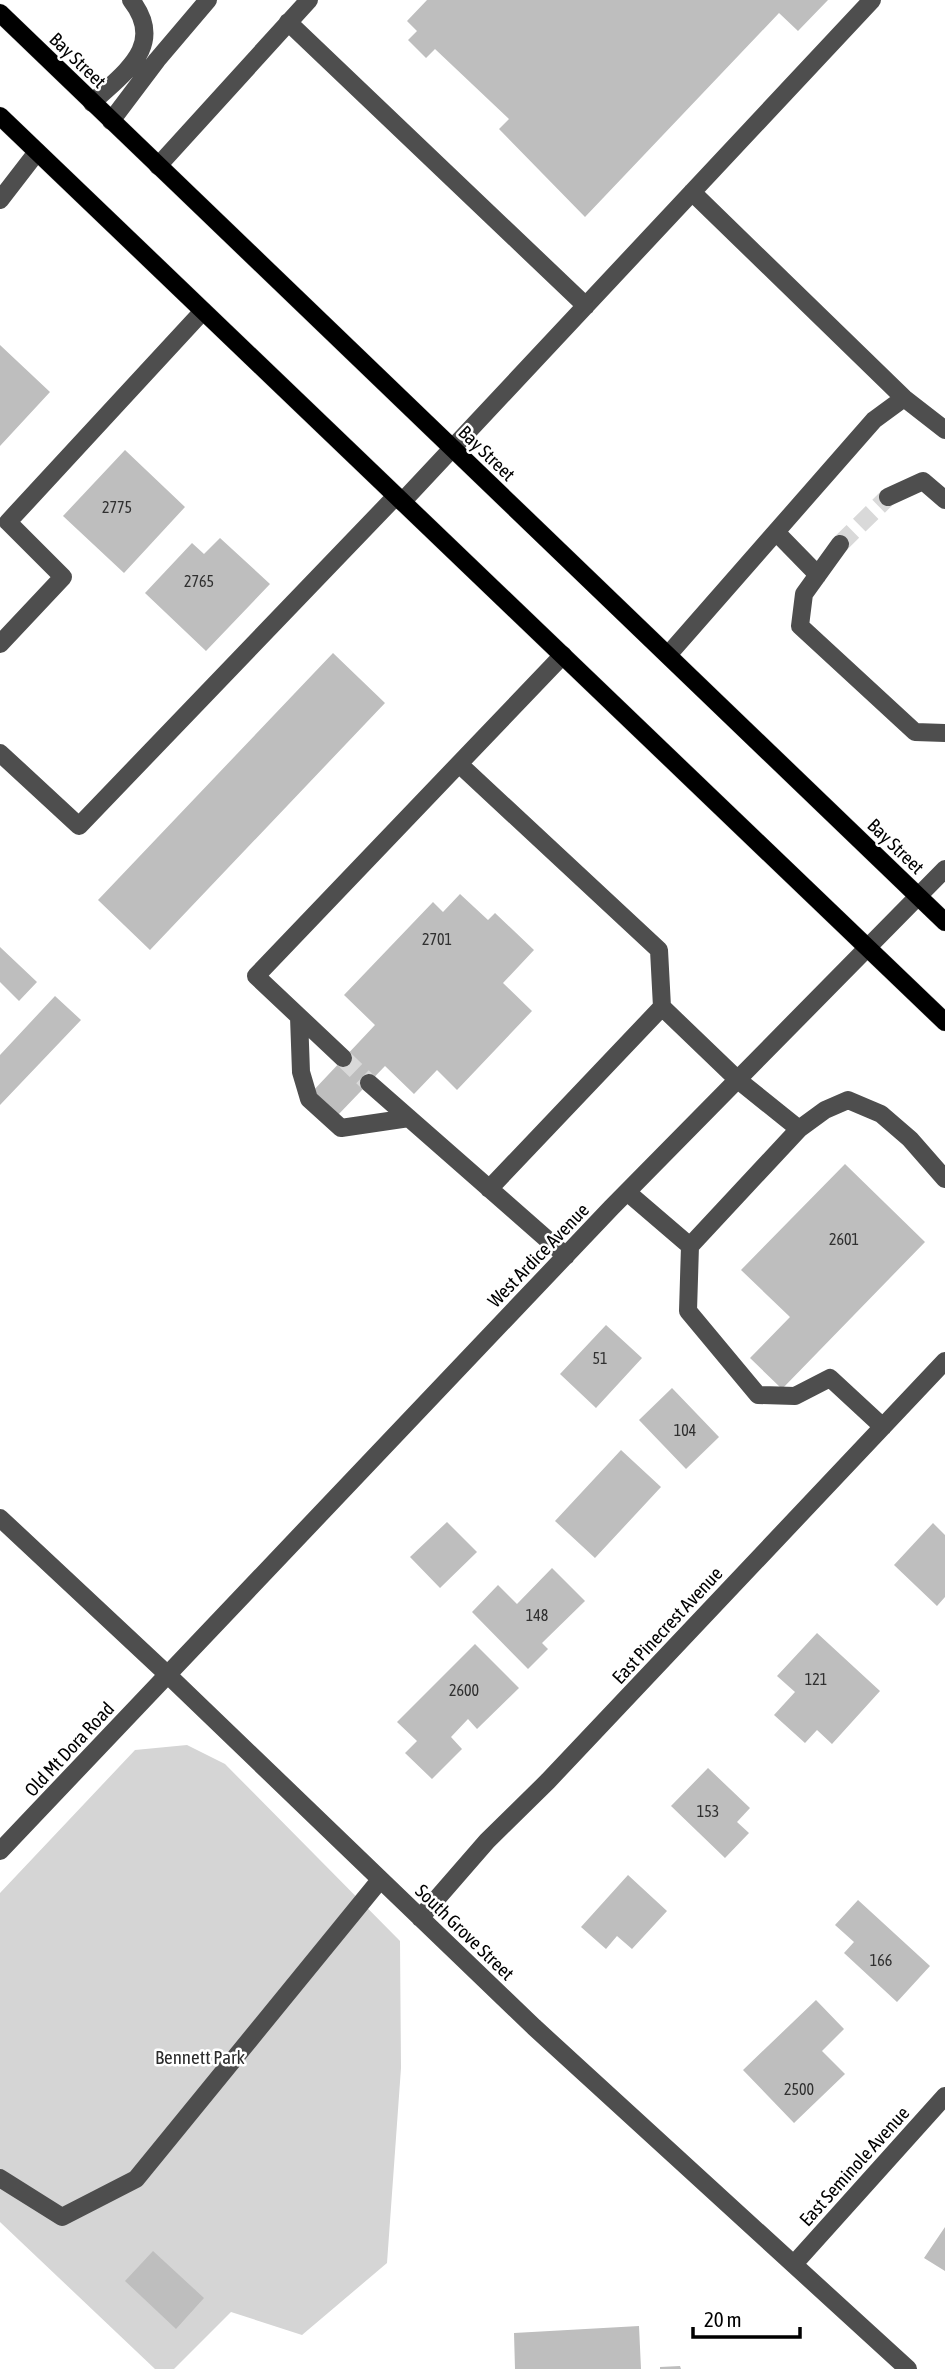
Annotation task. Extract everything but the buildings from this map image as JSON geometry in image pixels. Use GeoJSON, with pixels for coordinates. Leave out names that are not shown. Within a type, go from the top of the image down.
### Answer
{"type":"FeatureCollection","features":[{"type":"Feature","properties":{"kind":"main road","name":"Bay Street"},"geometry":{"type":"LineString","coordinates":[[0,13],[945,922]]}},
{"type":"Feature","properties":{"kind":"main road"},"geometry":{"type":"LineString","coordinates":[[0,116],[945,1022]]}},
{"type":"Feature","properties":{"kind":"street"},"geometry":{"type":"LineString","coordinates":[[92,103],[139,57],[146,34],[138,9],[131,0]]}},
{"type":"Feature","properties":{"kind":"street"},"geometry":{"type":"LineString","coordinates":[[111,121],[208,0]]}},
{"type":"Feature","properties":{"kind":"street"},"geometry":{"type":"LineString","coordinates":[[158,166],[309,0]]}},
{"type":"Feature","properties":{"kind":"street"},"geometry":{"type":"LineString","coordinates":[[0,753],[79,826],[399,499],[452,449],[872,0]]}},
{"type":"Feature","properties":{"kind":"street"},"geometry":{"type":"LineString","coordinates":[[288,22],[586,306]]}},
{"type":"Feature","properties":{"kind":"street"},"geometry":{"type":"LineString","coordinates":[[0,200],[37,152]]}},
{"type":"Feature","properties":{"kind":"street"},"geometry":{"type":"LineString","coordinates":[[692,192],[904,398],[945,430]]}},
{"type":"Feature","properties":{"kind":"street"},"geometry":{"type":"LineString","coordinates":[[0,644],[64,578],[8,522],[203,311]]}},
{"type":"Feature","properties":{"kind":"street"},"geometry":{"type":"LineString","coordinates":[[667,655],[874,420],[904,398]]}},
{"type":"Feature","properties":{"kind":"street"},"geometry":{"type":"LineString","coordinates":[[888,497],[923,481],[945,500]]}},
{"type":"Feature","properties":{"kind":"street"},"geometry":{"type":"LineString","coordinates":[[776,532],[818,575]]}},
{"type":"Feature","properties":{"kind":"street"},"geometry":{"type":"LineString","coordinates":[[840,544],[804,594],[800,626],[915,732],[945,733]]}},
{"type":"Feature","properties":{"kind":"street"},"geometry":{"type":"LineString","coordinates":[[343,1058],[256,976],[562,655]]}},
{"type":"Feature","properties":{"kind":"street"},"geometry":{"type":"LineString","coordinates":[[458,764],[659,950],[662,1007],[738,1080],[799,1129]]}},
{"type":"Feature","properties":{"kind":"street","name":"West Ardice Avenue"},"geometry":{"type":"LineString","coordinates":[[168,1675],[627,1192],[945,869]]}},
{"type":"Feature","properties":{"kind":"street"},"geometry":{"type":"LineString","coordinates":[[489,1189],[662,1007]]}},
{"type":"Feature","properties":{"kind":"street"},"geometry":{"type":"LineString","coordinates":[[299,1017],[300,1072],[309,1099],[341,1128],[409,1118]]}},
{"type":"Feature","properties":{"kind":"street"},"geometry":{"type":"LineString","coordinates":[[369,1083],[566,1256]]}},
{"type":"Feature","properties":{"kind":"street"},"geometry":{"type":"LineString","coordinates":[[883,1427],[830,1378],[794,1396],[758,1395],[688,1311],[690,1246],[799,1129],[825,1110],[848,1100],[881,1114],[910,1139],[945,1179]]}},
{"type":"Feature","properties":{"kind":"street"},"geometry":{"type":"LineString","coordinates":[[627,1192],[690,1246]]}},
{"type":"Feature","properties":{"kind":"street","name":"East Pinecrest Avenue"},"geometry":{"type":"LineString","coordinates":[[420,1918],[487,1841],[548,1781],[945,1361]]}},
{"type":"Feature","properties":{"kind":"street","name":"South Grove Street"},"geometry":{"type":"LineString","coordinates":[[0,1518],[168,1675],[534,2027],[908,2369]]}},
{"type":"Feature","properties":{"kind":"street","name":"Old Mt Dora Road"},"geometry":{"type":"LineString","coordinates":[[0,1851],[168,1675]]}},
{"type":"Feature","properties":{"kind":"street"},"geometry":{"type":"LineString","coordinates":[[0,2178],[62,2217],[136,2179],[380,1880]]}},
{"type":"Feature","properties":{"kind":"street","name":"East Seminole Avenue"},"geometry":{"type":"LineString","coordinates":[[794,2264],[945,2096]]}},
{"type":"Feature","properties":{"kind":"green space","name":"Bennett Park"},"geometry":{"type":"Polygon","coordinates":[[[187,1745],[225,1764],[400,1941],[401,2068],[387,2263],[302,2335],[231,2312],[174,2369],[155,2369],[0,2222],[0,1893],[135,1750],[187,1745]]]}},
{"type":"Feature","properties":{"kind":"tunnel"},"geometry":{"type":"LineString","coordinates":[[840,544],[888,497]]}},
{"type":"Feature","properties":{"kind":"tunnel"},"geometry":{"type":"LineString","coordinates":[[343,1058],[369,1083]]}}]}
